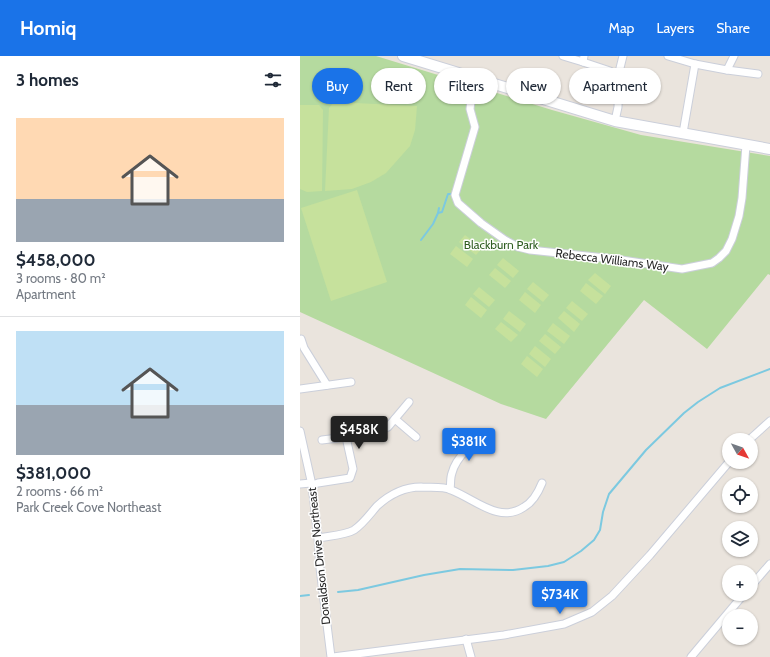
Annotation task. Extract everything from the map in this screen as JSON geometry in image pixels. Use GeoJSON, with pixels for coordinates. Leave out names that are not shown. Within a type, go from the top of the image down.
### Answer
{"type":"FeatureCollection","features":[{"type":"Feature","properties":{"kind":"main road"},"geometry":{"type":"LineString","coordinates":[[403,56],[444,68]]}},
{"type":"Feature","properties":{"kind":"main road"},"geometry":{"type":"LineString","coordinates":[[498,84],[615,121],[770,149]]}},
{"type":"Feature","properties":{"kind":"street"},"geometry":{"type":"LineString","coordinates":[[563,56],[584,59],[604,68]]}},
{"type":"Feature","properties":{"kind":"street"},"geometry":{"type":"LineString","coordinates":[[615,121],[618,107],[619,72],[623,56]]}},
{"type":"Feature","properties":{"kind":"street"},"geometry":{"type":"LineString","coordinates":[[668,56],[695,64],[758,74]]}},
{"type":"Feature","properties":{"kind":"street"},"geometry":{"type":"LineString","coordinates":[[727,70],[734,56]]}},
{"type":"Feature","properties":{"kind":"street"},"geometry":{"type":"LineString","coordinates":[[683,133],[695,64]]}},
{"type":"Feature","properties":{"kind":"street","name":"Rebecca Williams Way"},"geometry":{"type":"LineString","coordinates":[[471,104],[470,109],[475,127],[455,195],[458,203],[481,224],[505,240],[518,247],[530,250],[615,259],[682,269],[712,263],[726,251],[732,239],[739,216],[742,198],[746,145]]}},
{"type":"Feature","properties":{"kind":"street"},"geometry":{"type":"LineString","coordinates":[[301,339],[304,348],[327,385]]}},
{"type":"Feature","properties":{"kind":"street"},"geometry":{"type":"LineString","coordinates":[[300,389],[351,382]]}},
{"type":"Feature","properties":{"kind":"street"},"geometry":{"type":"LineString","coordinates":[[322,440],[346,437],[388,427],[409,402]]}},
{"type":"Feature","properties":{"kind":"street"},"geometry":{"type":"LineString","coordinates":[[395,419],[416,437]]}},
{"type":"Feature","properties":{"kind":"street"},"geometry":{"type":"LineString","coordinates":[[757,433],[770,421]]}},
{"type":"Feature","properties":{"kind":"street","name":"Donaldson Drive Northeast"},"geometry":{"type":"LineString","coordinates":[[300,431],[312,484],[320,568],[332,657]]}},
{"type":"Feature","properties":{"kind":"street"},"geometry":{"type":"LineString","coordinates":[[450,489],[452,472],[457,462],[479,439],[488,434]]}},
{"type":"Feature","properties":{"kind":"street"},"geometry":{"type":"LineString","coordinates":[[300,484],[312,484],[350,478],[353,469],[346,437]]}},
{"type":"Feature","properties":{"kind":"street"},"geometry":{"type":"LineString","coordinates":[[332,657],[504,635],[564,624],[592,612],[612,596],[650,555],[723,469]]}},
{"type":"Feature","properties":{"kind":"street"},"geometry":{"type":"LineString","coordinates":[[318,538],[353,530],[390,496],[399,491],[410,488],[450,489],[489,509],[507,514],[518,511],[529,504],[536,496],[542,484]]}},
{"type":"Feature","properties":{"kind":"street"},"geometry":{"type":"LineString","coordinates":[[758,578],[770,564]]}},
{"type":"Feature","properties":{"kind":"street"},"geometry":{"type":"LineString","coordinates":[[691,657],[738,601]]}},
{"type":"Feature","properties":{"kind":"street"},"geometry":{"type":"LineString","coordinates":[[466,639],[471,657]]}},
{"type":"Feature","properties":{"kind":"green space","name":"Blackburn Park"},"geometry":{"type":"Polygon","coordinates":[[[300,56],[376,56],[415,68],[371,68],[371,104],[426,104],[426,71],[434,74],[434,104],[498,104],[498,93],[506,96],[506,104],[532,104],[641,135],[770,156],[770,275],[768,274],[707,349],[644,300],[546,419],[501,404],[300,312],[300,56]]]}},
{"type":"Feature","properties":{"kind":"green space"},"geometry":{"type":"Polygon","coordinates":[[[363,103],[417,106],[415,130],[410,146],[386,173],[371,182],[352,189],[325,191],[329,108],[332,104],[363,103]]]}},
{"type":"Feature","properties":{"kind":"green space"},"geometry":{"type":"Polygon","coordinates":[[[300,105],[319,105],[323,110],[322,191],[307,192],[300,189],[300,105]]]}},
{"type":"Feature","properties":{"kind":"green space"},"geometry":{"type":"Polygon","coordinates":[[[357,190],[387,282],[331,301],[301,208],[357,190]]]}},
{"type":"Feature","properties":{"kind":"green space"},"geometry":{"type":"Polygon","coordinates":[[[465,235],[482,248],[476,255],[459,242],[465,235]]]}},
{"type":"Feature","properties":{"kind":"green space"},"geometry":{"type":"Polygon","coordinates":[[[456,246],[473,259],[467,267],[450,254],[456,246]]]}},
{"type":"Feature","properties":{"kind":"green space"},"geometry":{"type":"Polygon","coordinates":[[[503,258],[519,271],[513,278],[497,265],[503,258]]]}},
{"type":"Feature","properties":{"kind":"green space"},"geometry":{"type":"Polygon","coordinates":[[[495,268],[511,281],[505,288],[489,275],[495,268]]]}},
{"type":"Feature","properties":{"kind":"green space"},"geometry":{"type":"Polygon","coordinates":[[[595,273],[611,286],[605,294],[588,280],[595,273]]]}},
{"type":"Feature","properties":{"kind":"green space"},"geometry":{"type":"Polygon","coordinates":[[[533,282],[549,295],[543,302],[527,289],[533,282]]]}},
{"type":"Feature","properties":{"kind":"green space"},"geometry":{"type":"Polygon","coordinates":[[[586,283],[603,296],[596,304],[580,291],[586,283]]]}},
{"type":"Feature","properties":{"kind":"green space"},"geometry":{"type":"Polygon","coordinates":[[[479,287],[495,300],[489,307],[473,294],[479,287]]]}},
{"type":"Feature","properties":{"kind":"green space"},"geometry":{"type":"Polygon","coordinates":[[[525,292],[541,305],[535,313],[519,300],[525,292]]]}},
{"type":"Feature","properties":{"kind":"green space"},"geometry":{"type":"Polygon","coordinates":[[[471,297],[487,310],[481,318],[465,305],[471,297]]]}},
{"type":"Feature","properties":{"kind":"green space"},"geometry":{"type":"Polygon","coordinates":[[[572,301],[588,314],[582,321],[566,308],[572,301]]]}},
{"type":"Feature","properties":{"kind":"green space"},"geometry":{"type":"Polygon","coordinates":[[[509,311],[526,324],[520,332],[503,319],[509,311]]]}},
{"type":"Feature","properties":{"kind":"green space"},"geometry":{"type":"Polygon","coordinates":[[[564,311],[580,324],[574,332],[558,318],[564,311]]]}},
{"type":"Feature","properties":{"kind":"green space"},"geometry":{"type":"Polygon","coordinates":[[[501,322],[518,335],[511,342],[495,329],[501,322]]]}},
{"type":"Feature","properties":{"kind":"green space"},"geometry":{"type":"Polygon","coordinates":[[[553,323],[570,336],[564,344],[547,331],[553,323]]]}},
{"type":"Feature","properties":{"kind":"green space"},"geometry":{"type":"Polygon","coordinates":[[[545,334],[561,347],[555,354],[539,341],[545,334]]]}},
{"type":"Feature","properties":{"kind":"green space"},"geometry":{"type":"Polygon","coordinates":[[[535,346],[551,359],[545,367],[529,354],[535,346]]]}},
{"type":"Feature","properties":{"kind":"green space"},"geometry":{"type":"Polygon","coordinates":[[[527,356],[543,369],[537,377],[521,364],[527,356]]]}},
{"type":"Feature","properties":{"kind":"waterway"},"geometry":{"type":"LineString","coordinates":[[421,240],[433,224],[438,213],[442,212],[448,194],[451,194]]}},
{"type":"Feature","properties":{"kind":"waterway"},"geometry":{"type":"LineString","coordinates":[[438,213],[439,208]]}},
{"type":"Feature","properties":{"kind":"waterway"},"geometry":{"type":"LineString","coordinates":[[338,592],[358,590],[424,575],[460,569],[513,570],[548,566],[564,562],[594,540],[600,530],[603,512],[609,494],[646,450],[684,413],[720,388],[770,369]]}},
{"type":"Feature","properties":{"kind":"waterway"},"geometry":{"type":"LineString","coordinates":[[300,596],[309,595]]}}]}
